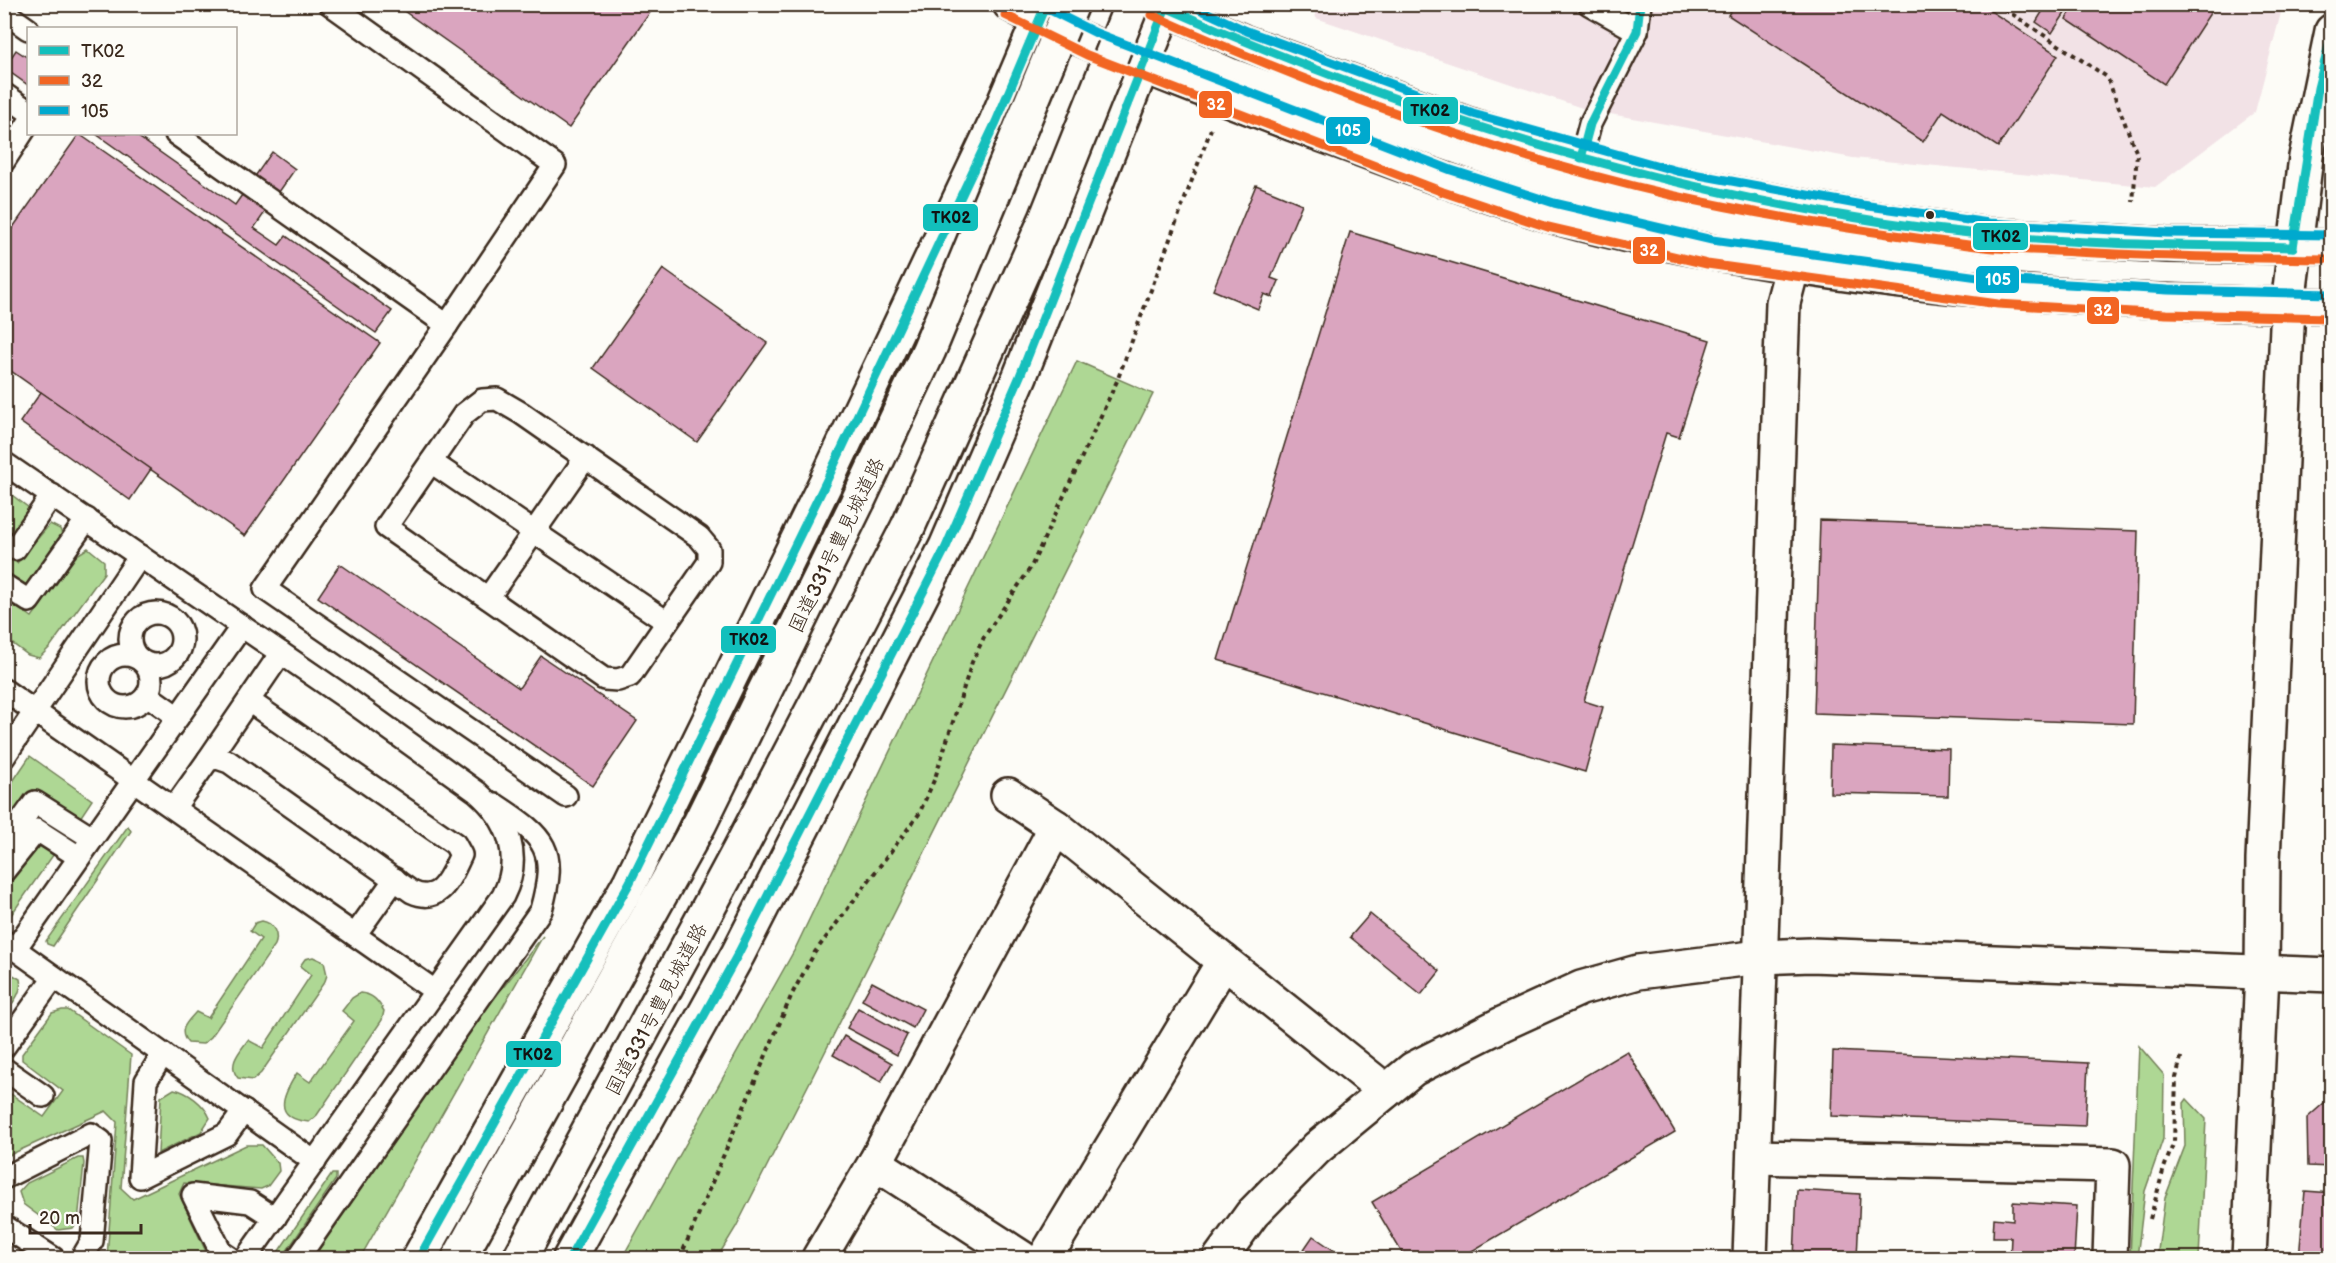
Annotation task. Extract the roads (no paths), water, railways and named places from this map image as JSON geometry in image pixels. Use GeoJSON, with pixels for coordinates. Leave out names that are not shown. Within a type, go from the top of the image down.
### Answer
{"type":"FeatureCollection","features":[{"type":"Feature","properties":{"kind":"main road"},"geometry":{"type":"LineString","coordinates":[[1010,4],[1043,12],[1144,66],[1447,181],[1551,215],[1710,252],[1999,292],[2167,302],[2331,306]]}},
{"type":"Feature","properties":{"kind":"main road","name":"国道331号豊見城道路"},"geometry":{"type":"LineString","coordinates":[[459,1258],[700,823],[858,501],[929,350],[1072,4]]}},
{"type":"Feature","properties":{"kind":"main road","name":"国道331号豊見城道路"},"geometry":{"type":"LineString","coordinates":[[520,1258],[741,849],[908,527],[1046,219],[1132,4]]}},
{"type":"Feature","properties":{"kind":"main road"},"geometry":{"type":"LineString","coordinates":[[570,1258],[738,954],[946,547],[1020,376],[1144,66],[1163,6],[1243,42],[1469,125],[1674,183],[1860,217],[1988,235],[2167,245],[2331,247]]}},
{"type":"Feature","properties":{"kind":"main road"},"geometry":{"type":"LineString","coordinates":[[419,1258],[630,882],[826,482],[996,122],[1043,12]]}},
{"type":"Feature","properties":{"kind":"main road"},"geometry":{"type":"LineString","coordinates":[[2249,1258],[2288,305],[2293,247],[2316,99],[2331,31]]}},
{"type":"Feature","properties":{"kind":"main road"},"geometry":{"type":"LineString","coordinates":[[1750,1258],[1783,303],[1793,265]]}},
{"type":"Feature","properties":{"kind":"main road"},"geometry":{"type":"LineString","coordinates":[[1008,795],[1056,827],[1386,1091]]}},
{"type":"Feature","properties":{"kind":"main road"},"geometry":{"type":"LineString","coordinates":[[819,1258],[875,1162],[1056,827]]}},
{"type":"Feature","properties":{"kind":"main road"},"geometry":{"type":"LineString","coordinates":[[1220,1258],[1252,1214],[1317,1148],[1413,1069],[1502,1024],[1581,988],[1667,968],[1760,957],[1811,955],[2331,975]]}},
{"type":"Feature","properties":{"kind":"main road"},"geometry":{"type":"LineString","coordinates":[[1045,1258],[1224,962]]}},
{"type":"Feature","properties":{"kind":"main road"},"geometry":{"type":"LineString","coordinates":[[1754,1157],[2113,1165],[2110,1258]]}},
{"type":"Feature","properties":{"kind":"main road"},"geometry":{"type":"LineString","coordinates":[[875,1162],[1022,1258]]}},
{"type":"Feature","properties":{"kind":"lane"},"geometry":{"type":"LineString","coordinates":[[330,4],[555,165],[265,589],[566,796]]}},
{"type":"Feature","properties":{"kind":"lane"},"geometry":{"type":"LineString","coordinates":[[1589,4],[1637,31]]}},
{"type":"Feature","properties":{"kind":"lane"},"geometry":{"type":"LineString","coordinates":[[1581,158],[1590,124],[1637,31],[1640,4]]}},
{"type":"Feature","properties":{"kind":"lane"},"geometry":{"type":"LineString","coordinates":[[4,12],[27,28]]}},
{"type":"Feature","properties":{"kind":"lane"},"geometry":{"type":"LineString","coordinates":[[4,94],[27,110]]}},
{"type":"Feature","properties":{"kind":"lane"},"geometry":{"type":"LineString","coordinates":[[4,161],[27,126]]}},
{"type":"Feature","properties":{"kind":"lane"},"geometry":{"type":"LineString","coordinates":[[177,135],[447,325]]}},
{"type":"Feature","properties":{"kind":"lane"},"geometry":{"type":"LineString","coordinates":[[497,399],[586,457],[699,537],[709,549],[709,562],[630,676],[618,680],[604,679],[386,527],[431,462],[464,414],[482,400],[497,399]]}},
{"type":"Feature","properties":{"kind":"lane"},"geometry":{"type":"LineString","coordinates":[[488,598],[586,457]]}},
{"type":"Feature","properties":{"kind":"lane"},"geometry":{"type":"LineString","coordinates":[[4,462],[531,828],[547,851],[548,867],[541,910],[298,1258]]}},
{"type":"Feature","properties":{"kind":"lane"},"geometry":{"type":"LineString","coordinates":[[431,462],[667,622]]}},
{"type":"Feature","properties":{"kind":"lane"},"geometry":{"type":"LineString","coordinates":[[4,542],[15,549],[52,495]]}},
{"type":"Feature","properties":{"kind":"lane"},"geometry":{"type":"LineString","coordinates":[[4,585],[29,601],[87,519]]}},
{"type":"Feature","properties":{"kind":"lane"},"geometry":{"type":"LineString","coordinates":[[4,757],[140,556]]}},
{"type":"Feature","properties":{"kind":"lane"},"geometry":{"type":"LineString","coordinates":[[169,616],[188,589]]}},
{"type":"Feature","properties":{"kind":"lane"},"geometry":{"type":"LineString","coordinates":[[138,658],[131,648],[129,636],[134,624],[143,615],[156,613],[169,616],[177,624],[181,633],[177,654],[159,665],[147,664],[138,658],[125,655],[113,657],[104,666],[100,677],[100,688],[105,697],[124,707],[134,705],[147,695],[151,677],[146,666],[138,658]]}},
{"type":"Feature","properties":{"kind":"lane"},"geometry":{"type":"LineString","coordinates":[[242,626],[79,858],[10,946],[315,1162]]}},
{"type":"Feature","properties":{"kind":"lane"},"geometry":{"type":"LineString","coordinates":[[174,808],[281,653]]}},
{"type":"Feature","properties":{"kind":"lane"},"geometry":{"type":"LineString","coordinates":[[4,690],[435,991]]}},
{"type":"Feature","properties":{"kind":"lane"},"geometry":{"type":"LineString","coordinates":[[147,695],[178,717]]}},
{"type":"Feature","properties":{"kind":"lane"},"geometry":{"type":"LineString","coordinates":[[208,760],[217,758],[229,762],[412,892],[423,897],[431,896],[446,883],[461,855],[454,844],[249,701]]}},
{"type":"Feature","properties":{"kind":"lane"},"geometry":{"type":"LineString","coordinates":[[246,1258],[503,896],[512,877],[509,838],[505,823],[493,806],[477,792]]}},
{"type":"Feature","properties":{"kind":"lane"},"geometry":{"type":"LineString","coordinates":[[4,844],[35,802],[92,838]]}},
{"type":"Feature","properties":{"kind":"lane"},"geometry":{"type":"LineString","coordinates":[[4,871],[37,830],[79,858]]}},
{"type":"Feature","properties":{"kind":"lane"},"geometry":{"type":"LineString","coordinates":[[355,935],[395,879]]}},
{"type":"Feature","properties":{"kind":"lane"},"geometry":{"type":"LineString","coordinates":[[4,1047],[54,976]]}},
{"type":"Feature","properties":{"kind":"lane"},"geometry":{"type":"LineString","coordinates":[[163,1054],[146,1082],[140,1177],[227,1134],[244,1111]]}},
{"type":"Feature","properties":{"kind":"lane"},"geometry":{"type":"LineString","coordinates":[[4,1069],[43,1096]]}},
{"type":"Feature","properties":{"kind":"lane"},"geometry":{"type":"LineString","coordinates":[[4,1178],[91,1134],[101,1141],[93,1241],[82,1258]]}},
{"type":"Feature","properties":{"kind":"lane"},"geometry":{"type":"LineString","coordinates":[[231,1258],[221,1252],[193,1195],[250,1202],[275,1218]]}},
{"type":"Feature","properties":{"kind":"lane"},"geometry":{"type":"LineString","coordinates":[[4,1226],[52,1258]]}}]}
